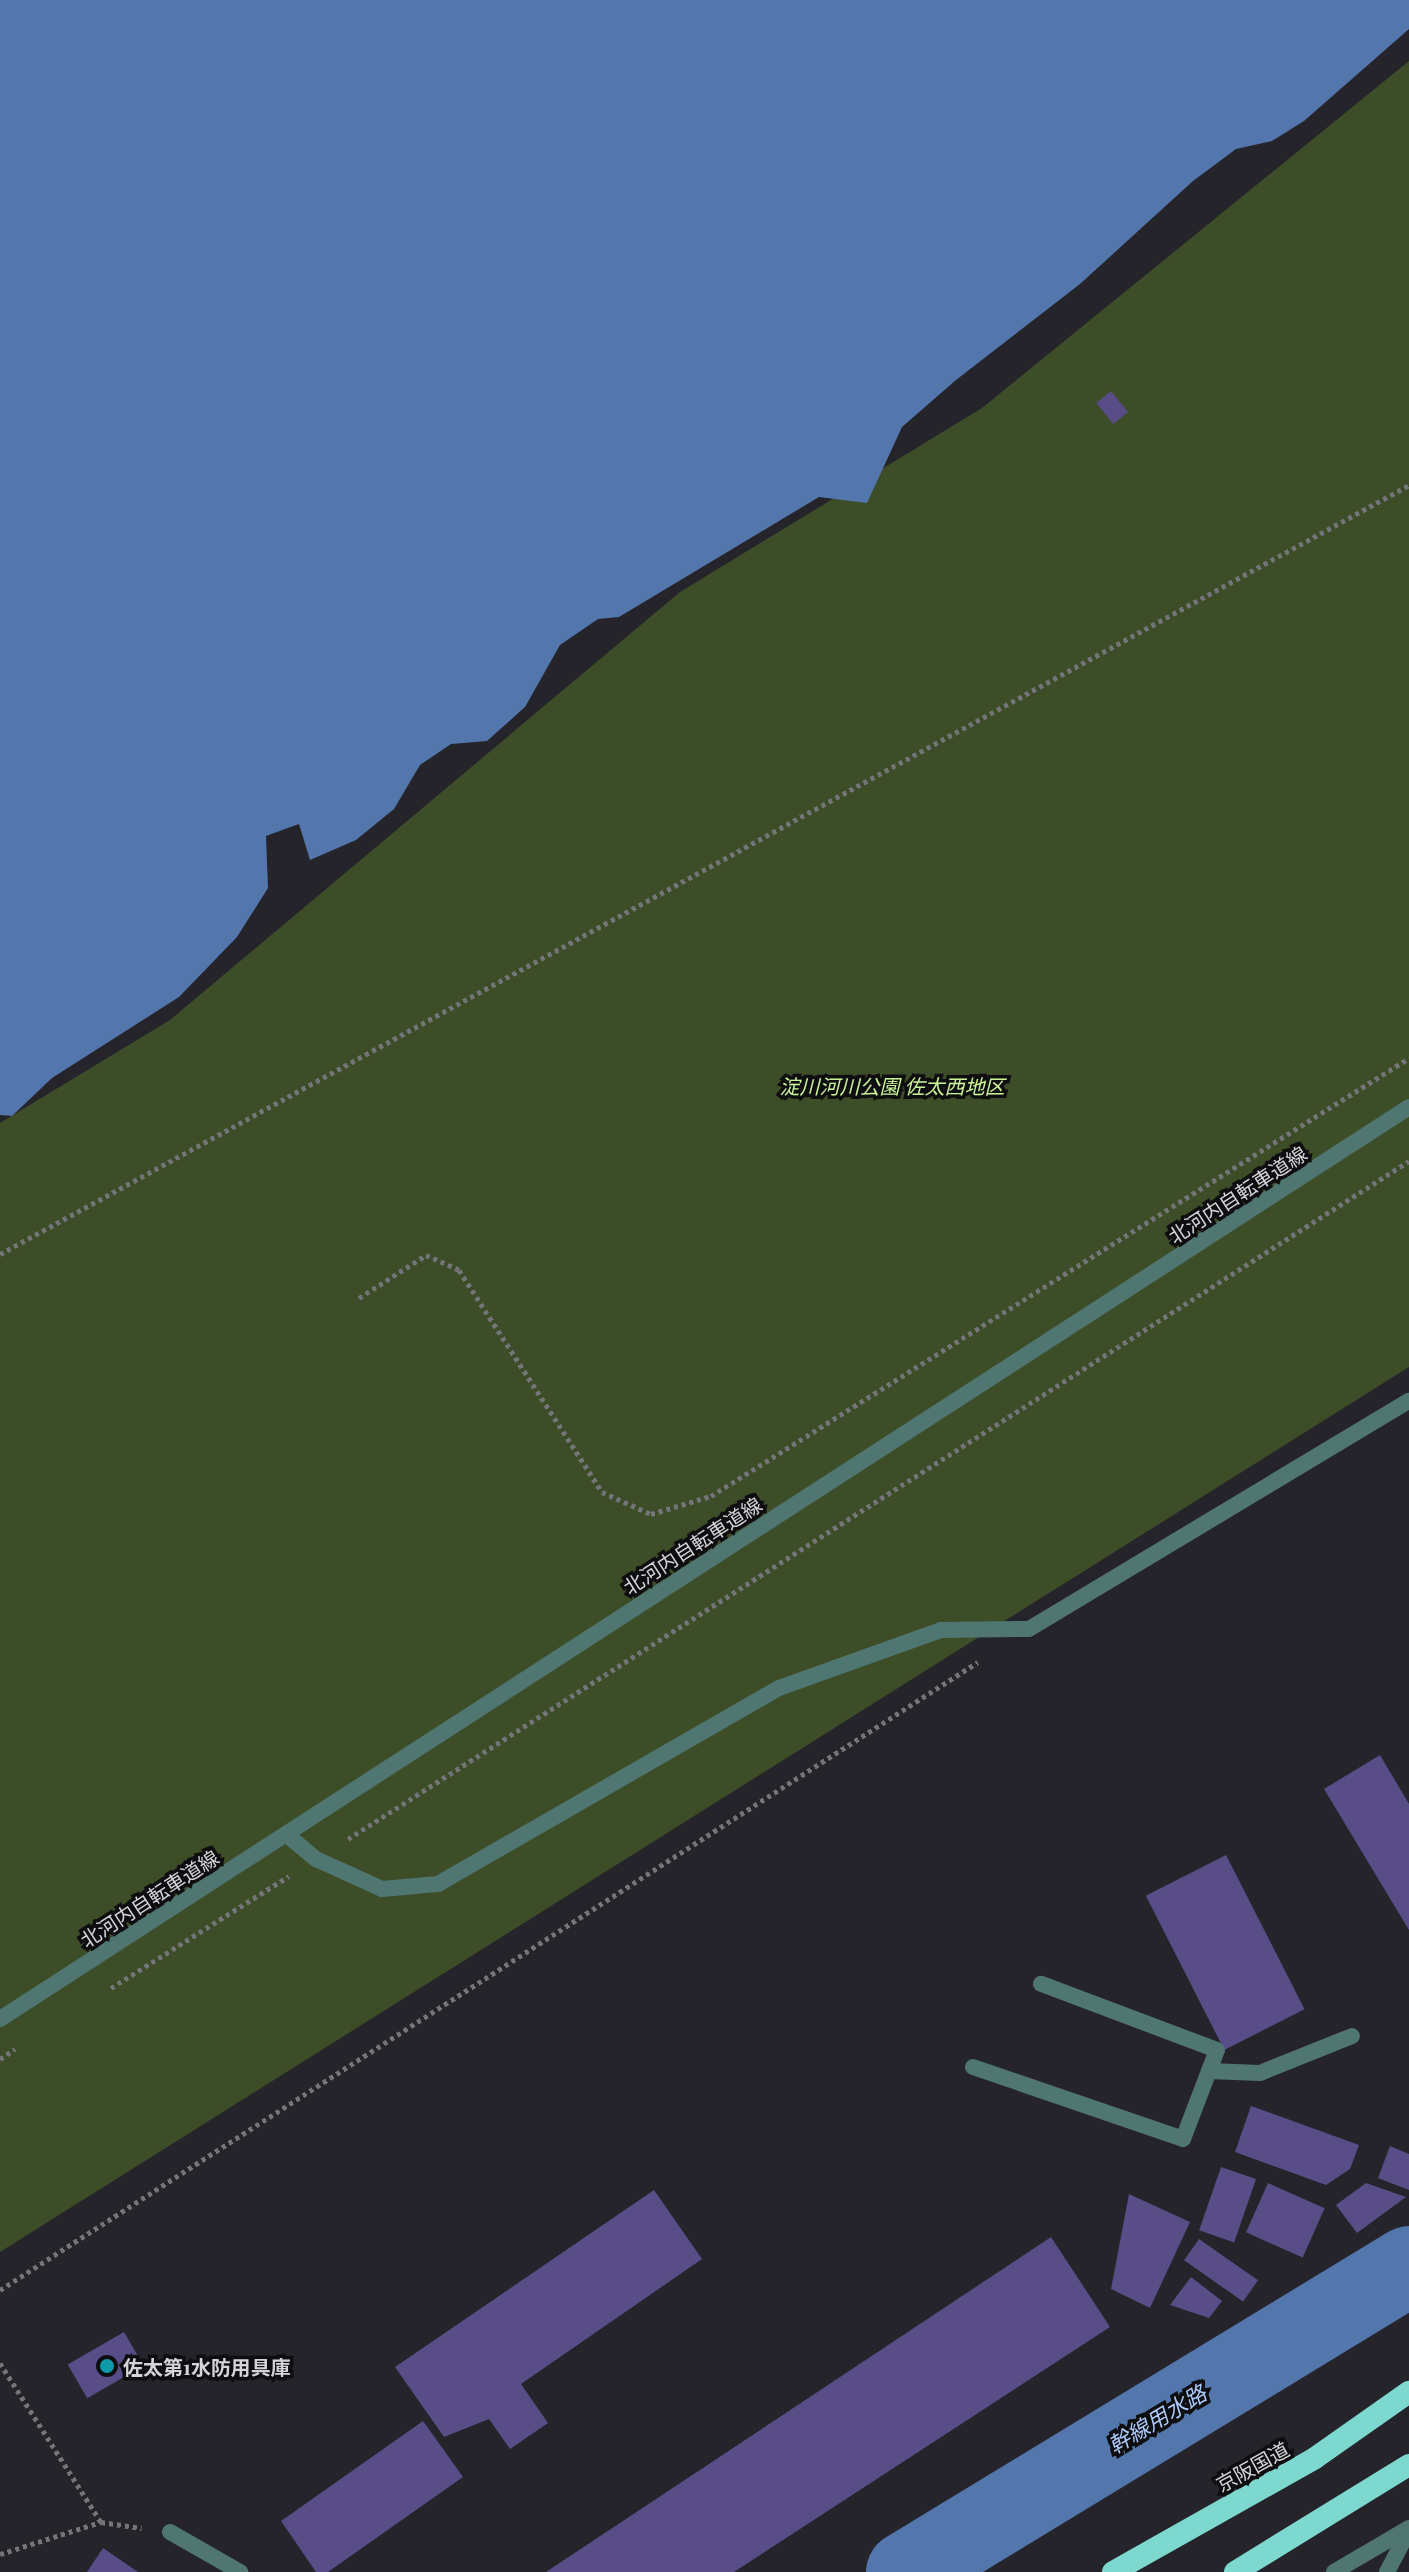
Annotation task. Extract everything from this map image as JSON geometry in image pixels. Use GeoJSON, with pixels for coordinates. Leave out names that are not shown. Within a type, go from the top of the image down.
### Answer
{"type":"FeatureCollection","features":[{"type":"Feature","properties":{"kind":"highway","name":"京阪国道"},"geometry":{"type":"LineString","coordinates":[[1113,2572],[1315,2458],[1409,2392]]}},
{"type":"Feature","properties":{"kind":"highway"},"geometry":{"type":"LineString","coordinates":[[1235,2572],[1409,2465]]}},
{"type":"Feature","properties":{"kind":"street","name":"北河内自転車道線"},"geometry":{"type":"LineString","coordinates":[[0,2019],[1409,1107]]}},
{"type":"Feature","properties":{"kind":"street"},"geometry":{"type":"LineString","coordinates":[[286,1834],[316,1859],[382,1889],[438,1884],[779,1688],[941,1630],[1029,1629],[1409,1401]]}},
{"type":"Feature","properties":{"kind":"street"},"geometry":{"type":"LineString","coordinates":[[973,2067],[1183,2139],[1217,2050],[1041,1984]]}},
{"type":"Feature","properties":{"kind":"street"},"geometry":{"type":"LineString","coordinates":[[1209,2071],[1260,2073],[1352,2036]]}},
{"type":"Feature","properties":{"kind":"street"},"geometry":{"type":"LineString","coordinates":[[1334,2572],[1408,2530]]}},
{"type":"Feature","properties":{"kind":"street"},"geometry":{"type":"LineString","coordinates":[[1387,2572],[1408,2530]]}},
{"type":"Feature","properties":{"kind":"street"},"geometry":{"type":"LineString","coordinates":[[170,2532],[237,2571]]}},
{"type":"Feature","properties":{"kind":"path"},"geometry":{"type":"LineString","coordinates":[[0,1254],[1409,485]]}},
{"type":"Feature","properties":{"kind":"path"},"geometry":{"type":"LineString","coordinates":[[359,1298],[426,1255],[459,1270],[602,1492],[651,1514],[711,1496],[1409,1058]]}},
{"type":"Feature","properties":{"kind":"path"},"geometry":{"type":"LineString","coordinates":[[105,1993],[1409,1161]]}},
{"type":"Feature","properties":{"kind":"path"},"geometry":{"type":"LineString","coordinates":[[0,2290],[981,1660]]}},
{"type":"Feature","properties":{"kind":"path"},"geometry":{"type":"LineString","coordinates":[[0,2059],[26,2042]]}},
{"type":"Feature","properties":{"kind":"path"},"geometry":{"type":"LineString","coordinates":[[0,2363],[101,2522]]}},
{"type":"Feature","properties":{"kind":"path"},"geometry":{"type":"LineString","coordinates":[[0,2554],[101,2522],[170,2532]]}},
{"type":"Feature","properties":{"kind":"green space","name":"淀川河川公園 佐太西地区"},"geometry":{"type":"Polygon","coordinates":[[[1409,61],[1409,1367],[0,2252],[0,1123],[170,1020],[680,592],[982,408],[1409,61]]]}},
{"type":"Feature","properties":{"kind":"water"},"geometry":{"type":"Polygon","coordinates":[[[0,0],[1409,0],[1409,29],[1304,121],[1272,141],[1236,149],[1193,181],[1080,284],[956,380],[902,427],[867,503],[819,497],[619,617],[598,619],[560,645],[525,707],[487,741],[451,744],[420,765],[394,809],[356,840],[310,860],[299,824],[266,836],[268,888],[237,937],[179,997],[52,1078],[12,1116],[0,1115],[0,0]]]}},
{"type":"Feature","properties":{"kind":"building"},"geometry":{"type":"Polygon","coordinates":[[[1111,391],[1128,412],[1113,424],[1096,403],[1111,391]]]}},
{"type":"Feature","properties":{"kind":"building"},"geometry":{"type":"Polygon","coordinates":[[[1380,1755],[1409,1804],[1409,1930],[1324,1789],[1380,1755]]]}},
{"type":"Feature","properties":{"kind":"building"},"geometry":{"type":"Polygon","coordinates":[[[1226,1855],[1305,2009],[1224,2050],[1146,1896],[1226,1855]]]}},
{"type":"Feature","properties":{"kind":"building"},"geometry":{"type":"Polygon","coordinates":[[[1251,2106],[1359,2145],[1350,2169],[1326,2185],[1235,2152],[1251,2106]]]}},
{"type":"Feature","properties":{"kind":"building"},"geometry":{"type":"Polygon","coordinates":[[[1390,2146],[1409,2154],[1409,2190],[1378,2178],[1390,2146]]]}},
{"type":"Feature","properties":{"kind":"building"},"geometry":{"type":"Polygon","coordinates":[[[1221,2167],[1256,2179],[1234,2242],[1199,2230],[1221,2167]]]}},
{"type":"Feature","properties":{"kind":"building"},"geometry":{"type":"Polygon","coordinates":[[[1268,2183],[1325,2208],[1303,2258],[1246,2232],[1268,2183]]]}},
{"type":"Feature","properties":{"kind":"building"},"geometry":{"type":"Polygon","coordinates":[[[1366,2183],[1406,2197],[1357,2233],[1336,2205],[1366,2183]]]}},
{"type":"Feature","properties":{"kind":"building"},"geometry":{"type":"Polygon","coordinates":[[[654,2190],[702,2259],[521,2384],[548,2423],[510,2449],[489,2419],[444,2437],[395,2367],[654,2190]]]}},
{"type":"Feature","properties":{"kind":"building"},"geometry":{"type":"Polygon","coordinates":[[[1129,2194],[1190,2222],[1150,2308],[1111,2289],[1129,2194]]]}},
{"type":"Feature","properties":{"kind":"building"},"geometry":{"type":"Polygon","coordinates":[[[1051,2237],[1110,2327],[734,2572],[546,2572],[1051,2237]]]}},
{"type":"Feature","properties":{"kind":"building"},"geometry":{"type":"Polygon","coordinates":[[[1199,2239],[1258,2280],[1243,2302],[1184,2260],[1199,2239]]]}},
{"type":"Feature","properties":{"kind":"building"},"geometry":{"type":"Polygon","coordinates":[[[1191,2277],[1222,2301],[1209,2318],[1170,2305],[1191,2277]]]}},
{"type":"Feature","properties":{"kind":"building","name":"佐太第1水防用具庫"},"geometry":{"type":"Polygon","coordinates":[[[124,2332],[144,2366],[87,2398],[68,2364],[124,2332]]]}},
{"type":"Feature","properties":{"kind":"building"},"geometry":{"type":"Polygon","coordinates":[[[423,2421],[463,2477],[328,2572],[316,2572],[281,2521],[423,2421]]]}},
{"type":"Feature","properties":{"kind":"building"},"geometry":{"type":"Polygon","coordinates":[[[103,2548],[138,2572],[87,2572],[103,2548]]]}},
{"type":"Feature","properties":{"kind":"waterway","name":"幹線用水路"},"geometry":{"type":"LineString","coordinates":[[906,2572],[1409,2266]]}},
{"type":"Feature","properties":{"kind":"place","name":"佐太第1水防用具庫"},"geometry":{"type":"Point","coordinates":[107,2366]}}]}
